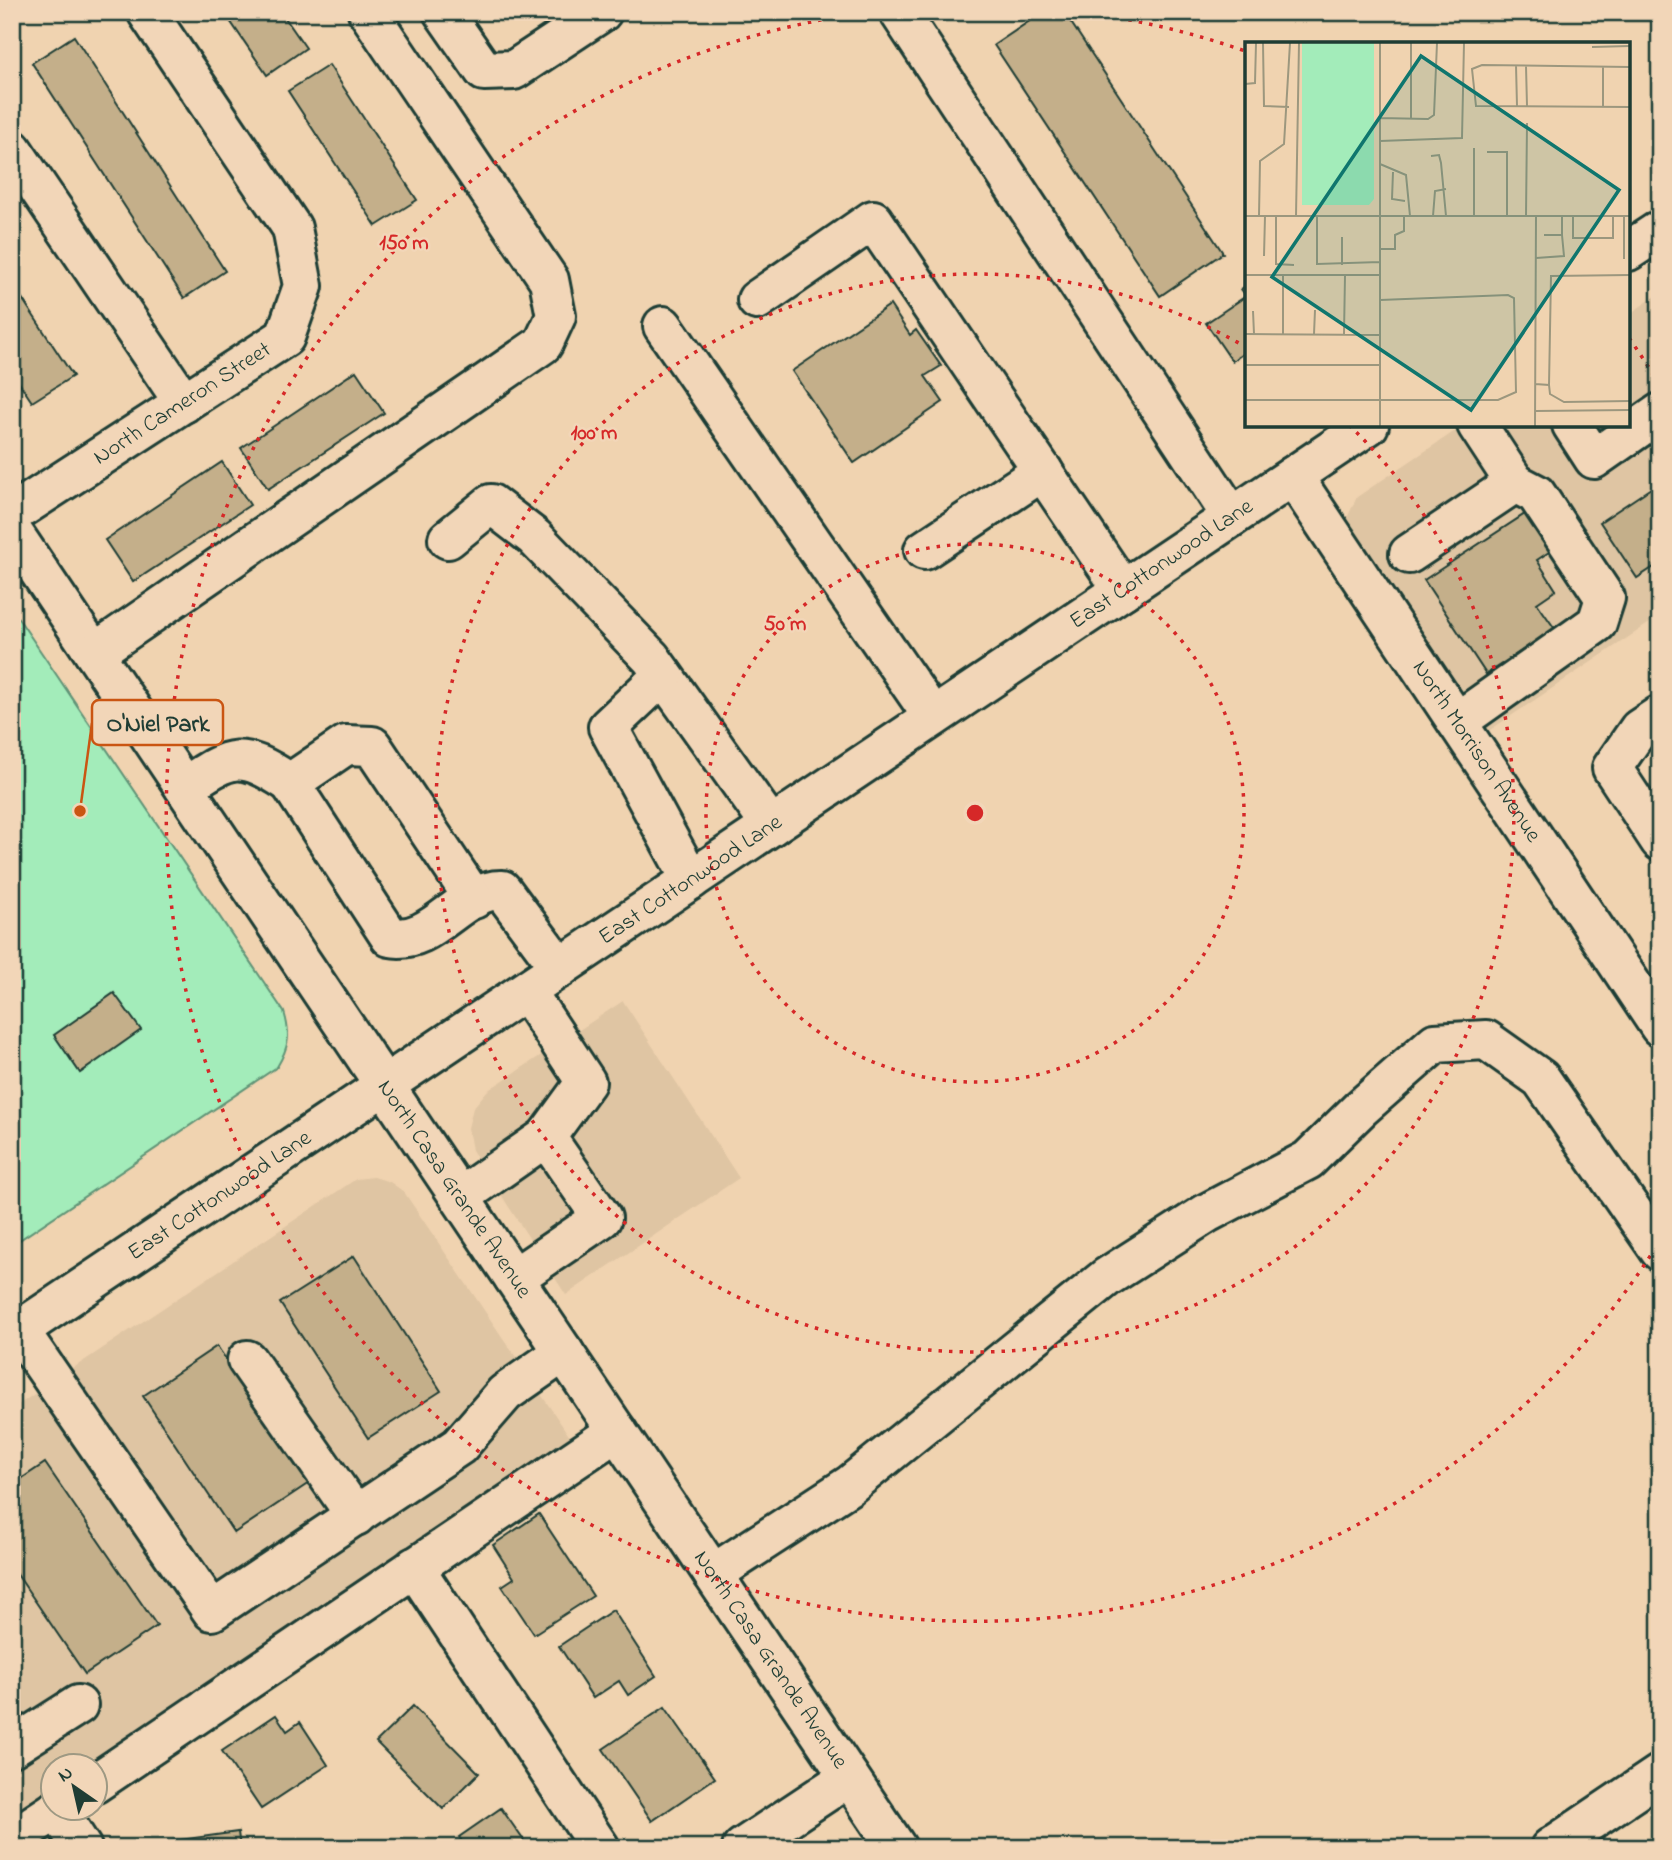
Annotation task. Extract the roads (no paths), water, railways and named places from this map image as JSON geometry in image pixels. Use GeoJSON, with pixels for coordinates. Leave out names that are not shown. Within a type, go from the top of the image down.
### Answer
{"type":"FeatureCollection","features":[{"type":"Feature","properties":{"kind":"street","name":"North Cameron Street"},"geometry":{"type":"LineString","coordinates":[[12,514],[285,337],[303,286],[292,228],[147,12]]}},
{"type":"Feature","properties":{"kind":"street"},"geometry":{"type":"LineString","coordinates":[[94,653],[543,344],[556,316],[549,280],[368,12]]}},
{"type":"Feature","properties":{"kind":"street"},"geometry":{"type":"LineString","coordinates":[[443,12],[484,71],[514,70],[602,12]]}},
{"type":"Feature","properties":{"kind":"street"},"geometry":{"type":"LineString","coordinates":[[899,12],[1232,517]]}},
{"type":"Feature","properties":{"kind":"street"},"geometry":{"type":"LineString","coordinates":[[12,149],[184,402]]}},
{"type":"Feature","properties":{"kind":"street"},"geometry":{"type":"LineString","coordinates":[[757,300],[873,220],[1124,590]]}},
{"type":"Feature","properties":{"kind":"street"},"geometry":{"type":"LineString","coordinates":[[1630,250],[1660,230]]}},
{"type":"Feature","properties":{"kind":"street"},"geometry":{"type":"LineString","coordinates":[[663,326],[933,717]]}},
{"type":"Feature","properties":{"kind":"street"},"geometry":{"type":"LineString","coordinates":[[1573,427],[1594,458],[1660,413]]}},
{"type":"Feature","properties":{"kind":"street","name":"East Cottonwood Lane"},"geometry":{"type":"LineString","coordinates":[[15,1333],[1366,427]]}},
{"type":"Feature","properties":{"kind":"street"},"geometry":{"type":"LineString","coordinates":[[1457,722],[1597,623],[1605,598],[1536,494],[1515,482],[1478,427]]}},
{"type":"Feature","properties":{"kind":"street"},"geometry":{"type":"LineString","coordinates":[[923,550],[1043,471]]}},
{"type":"Feature","properties":{"kind":"street","name":"North Morrison Avenue"},"geometry":{"type":"LineString","coordinates":[[1293,476],[1660,1027]]}},
{"type":"Feature","properties":{"kind":"street"},"geometry":{"type":"LineString","coordinates":[[1409,554],[1515,482]]}},
{"type":"Feature","properties":{"kind":"street"},"geometry":{"type":"LineString","coordinates":[[448,539],[491,504],[534,537],[663,675],[771,826]]}},
{"type":"Feature","properties":{"kind":"street","name":"North Casa Grande Avenue"},"geometry":{"type":"LineString","coordinates":[[12,531],[897,1848]]}},
{"type":"Feature","properties":{"kind":"street"},"geometry":{"type":"LineString","coordinates":[[663,675],[608,727],[691,880]]}},
{"type":"Feature","properties":{"kind":"street"},"geometry":{"type":"LineString","coordinates":[[1660,715],[1639,729],[1612,768],[1660,841]]}},
{"type":"Feature","properties":{"kind":"street"},"geometry":{"type":"LineString","coordinates":[[290,783],[346,745],[372,746],[474,899]]}},
{"type":"Feature","properties":{"kind":"street"},"geometry":{"type":"LineString","coordinates":[[184,787],[225,760],[248,762],[271,771],[290,783],[390,937],[403,940],[419,934],[474,899],[492,890],[502,890],[560,968]]}},
{"type":"Feature","properties":{"kind":"street"},"geometry":{"type":"LineString","coordinates":[[460,1196],[546,1137],[586,1082],[526,991]]}},
{"type":"Feature","properties":{"kind":"street"},"geometry":{"type":"LineString","coordinates":[[713,1574],[850,1485],[1107,1277],[1208,1213],[1308,1160],[1435,1043],[1486,1040],[1541,1080],[1660,1251]]}},
{"type":"Feature","properties":{"kind":"street"},"geometry":{"type":"LineString","coordinates":[[514,1278],[602,1218],[546,1137]]}},
{"type":"Feature","properties":{"kind":"street"},"geometry":{"type":"LineString","coordinates":[[15,1333],[212,1611],[459,1446],[505,1393],[564,1352]]}},
{"type":"Feature","properties":{"kind":"street"},"geometry":{"type":"LineString","coordinates":[[247,1360],[356,1516]]}},
{"type":"Feature","properties":{"kind":"street"},"geometry":{"type":"LineString","coordinates":[[108,1775],[617,1431]]}},
{"type":"Feature","properties":{"kind":"street"},"geometry":{"type":"LineString","coordinates":[[414,1567],[600,1848]]}},
{"type":"Feature","properties":{"kind":"street"},"geometry":{"type":"LineString","coordinates":[[12,1747],[78,1705]]}},
{"type":"Feature","properties":{"kind":"street"},"geometry":{"type":"LineString","coordinates":[[1550,1848],[1660,1774]]}},
{"type":"Feature","properties":{"kind":"street"},"geometry":{"type":"LineString","coordinates":[[742,1848],[849,1777]]}},
{"type":"Feature","properties":{"kind":"street"},"geometry":{"type":"LineString","coordinates":[[12,1839],[38,1821]]}},
{"type":"Feature","properties":{"kind":"street"},"geometry":{"type":"LineString","coordinates":[[66,1822],[82,1848]]}},
{"type":"Feature","properties":{"kind":"place","name":"O'Niel Park"},"geometry":{"type":"Point","coordinates":[80,811]}}]}
